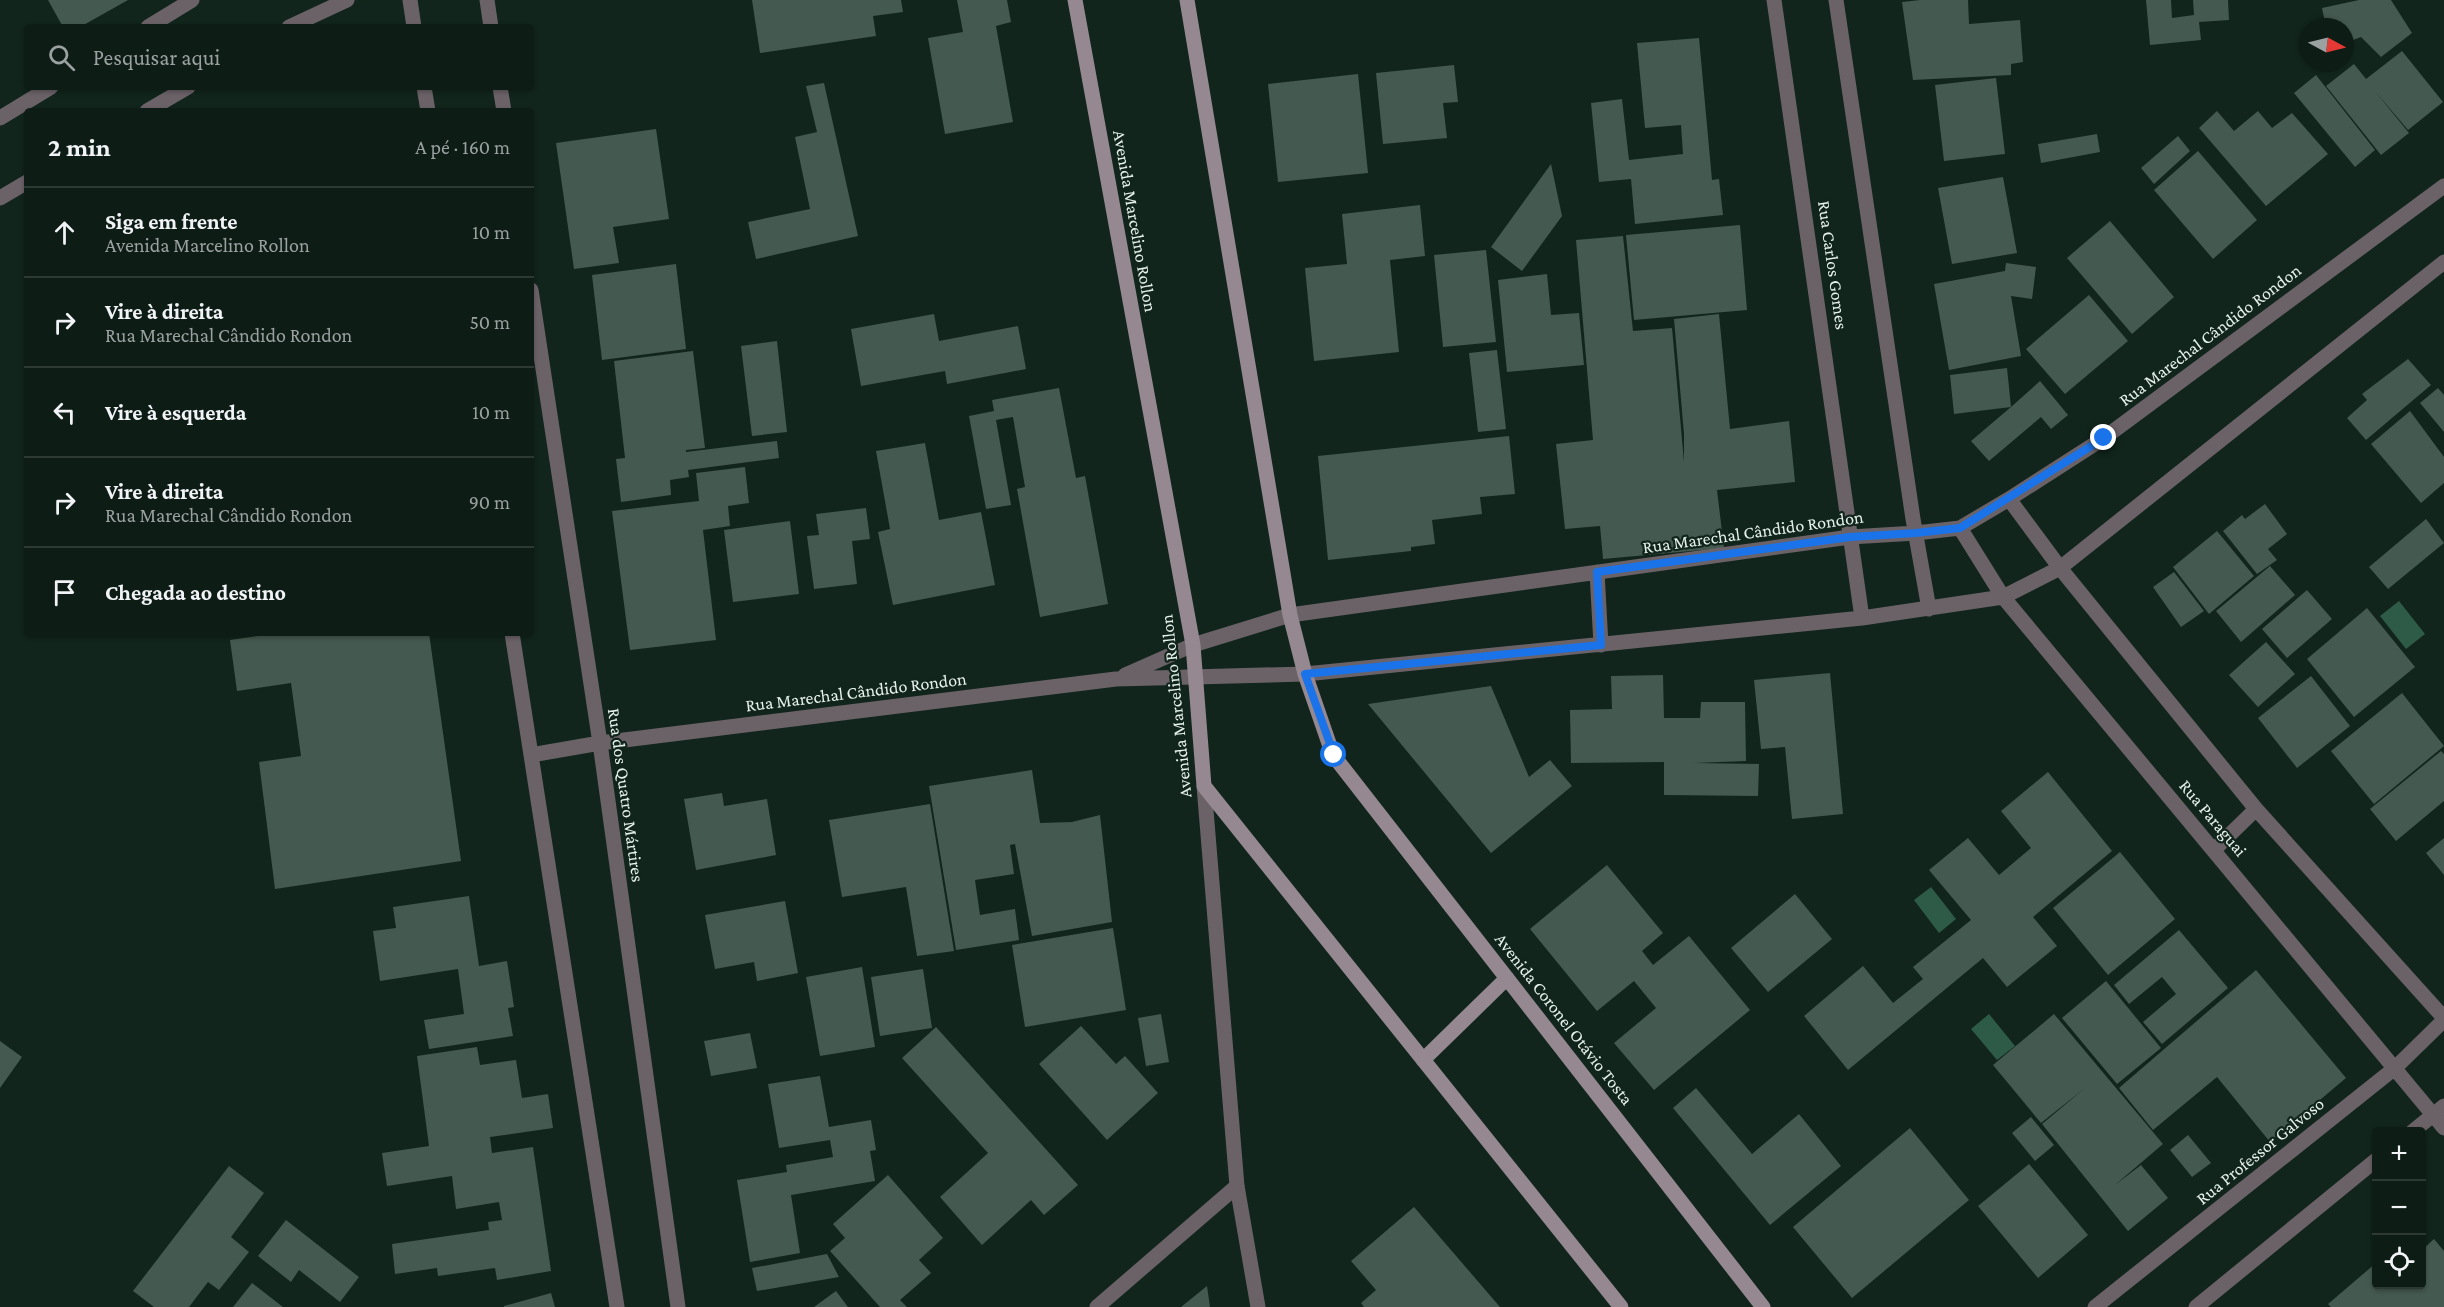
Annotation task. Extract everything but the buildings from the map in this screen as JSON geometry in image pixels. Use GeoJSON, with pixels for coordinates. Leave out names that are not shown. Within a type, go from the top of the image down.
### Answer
{"type":"FeatureCollection","features":[{"type":"Feature","properties":{"kind":"main road","name":"Avenida Marcelino Rollon"},"geometry":{"type":"LineString","coordinates":[[1075,0],[1193,645],[1204,786]]}},
{"type":"Feature","properties":{"kind":"main road"},"geometry":{"type":"LineString","coordinates":[[1187,0],[1290,615],[1305,674]]}},
{"type":"Feature","properties":{"kind":"main road","name":"Avenida Coronel Otávio Tosta"},"geometry":{"type":"LineString","coordinates":[[1305,674],[1334,755],[1763,1307]]}},
{"type":"Feature","properties":{"kind":"main road"},"geometry":{"type":"LineString","coordinates":[[1204,786],[1621,1307]]}},
{"type":"Feature","properties":{"kind":"main road"},"geometry":{"type":"LineString","coordinates":[[1423,1060],[1507,978]]}},
{"type":"Feature","properties":{"kind":"street"},"geometry":{"type":"LineString","coordinates":[[153,24],[192,0]]}},
{"type":"Feature","properties":{"kind":"street"},"geometry":{"type":"LineString","coordinates":[[295,24],[347,0]]}},
{"type":"Feature","properties":{"kind":"street"},"geometry":{"type":"LineString","coordinates":[[410,0],[414,24]]}},
{"type":"Feature","properties":{"kind":"street"},"geometry":{"type":"LineString","coordinates":[[487,0],[491,24]]}},
{"type":"Feature","properties":{"kind":"street","name":"Rua Carlos Gomes"},"geometry":{"type":"LineString","coordinates":[[1774,0],[1862,618]]}},
{"type":"Feature","properties":{"kind":"street"},"geometry":{"type":"LineString","coordinates":[[1836,0],[1929,609]]}},
{"type":"Feature","properties":{"kind":"street"},"geometry":{"type":"LineString","coordinates":[[0,118],[46,90]]}},
{"type":"Feature","properties":{"kind":"street"},"geometry":{"type":"LineString","coordinates":[[152,108],[183,90]]}},
{"type":"Feature","properties":{"kind":"street"},"geometry":{"type":"LineString","coordinates":[[424,90],[428,108]]}},
{"type":"Feature","properties":{"kind":"street"},"geometry":{"type":"LineString","coordinates":[[500,90],[504,108]]}},
{"type":"Feature","properties":{"kind":"street"},"geometry":{"type":"LineString","coordinates":[[0,198],[24,184]]}},
{"type":"Feature","properties":{"kind":"street","name":"Rua Marechal Cândido Rondon"},"geometry":{"type":"LineString","coordinates":[[1116,679],[1193,645],[1290,615],[1850,537],[1960,528],[2104,438],[2444,186]]}},
{"type":"Feature","properties":{"kind":"street","name":"Rua Marechal Cândido Rondon"},"geometry":{"type":"LineString","coordinates":[[531,755],[600,743],[1116,679],[1305,674],[1862,618],[2003,597],[2060,568],[2444,262]]}},
{"type":"Feature","properties":{"kind":"street","name":"Rua dos Quatro Mártires"},"geometry":{"type":"LineString","coordinates":[[534,310],[600,743],[678,1307]]}},
{"type":"Feature","properties":{"kind":"street"},"geometry":{"type":"LineString","coordinates":[[2009,499],[2060,568],[2256,809],[2444,1019]]}},
{"type":"Feature","properties":{"kind":"street","name":"Rua Paraguai"},"geometry":{"type":"LineString","coordinates":[[1960,528],[2003,597],[2396,1068],[2439,1110],[2444,1128]]}},
{"type":"Feature","properties":{"kind":"street"},"geometry":{"type":"LineString","coordinates":[[1597,572],[1601,645]]}},
{"type":"Feature","properties":{"kind":"street"},"geometry":{"type":"LineString","coordinates":[[512,636],[617,1307]]}},
{"type":"Feature","properties":{"kind":"street","name":"Avenida Marcelino Rollon"},"geometry":{"type":"LineString","coordinates":[[1204,786],[1237,1186],[1258,1307]]}},
{"type":"Feature","properties":{"kind":"street"},"geometry":{"type":"LineString","coordinates":[[2214,850],[2256,809]]}},
{"type":"Feature","properties":{"kind":"street","name":"Rua Professor Galvoso"},"geometry":{"type":"LineString","coordinates":[[2095,1307],[2396,1068],[2444,1019]]}},
{"type":"Feature","properties":{"kind":"street"},"geometry":{"type":"LineString","coordinates":[[2417,1127],[2439,1110]]}},
{"type":"Feature","properties":{"kind":"street"},"geometry":{"type":"LineString","coordinates":[[2196,1307],[2372,1163]]}},
{"type":"Feature","properties":{"kind":"street"},"geometry":{"type":"LineString","coordinates":[[1097,1307],[1237,1186]]}},
{"type":"Feature","properties":{"kind":"shaded area"},"geometry":{"type":"Polygon","coordinates":[[[2399,601],[2425,634],[2406,649],[2380,616],[2399,601]]]}},
{"type":"Feature","properties":{"kind":"shaded area"},"geometry":{"type":"Polygon","coordinates":[[[1931,887],[1956,919],[1939,933],[1914,900],[1931,887]]]}},
{"type":"Feature","properties":{"kind":"shaded area"},"geometry":{"type":"Polygon","coordinates":[[[1989,1014],[2015,1046],[1997,1060],[1971,1029],[1989,1014]]]}},
{"type":"Feature","properties":{"kind":"route"},"geometry":{"type":"LineString","coordinates":[[1334,755],[1305,674],[1601,645],[1597,572],[1850,537],[1960,528],[2104,438]]}}]}
